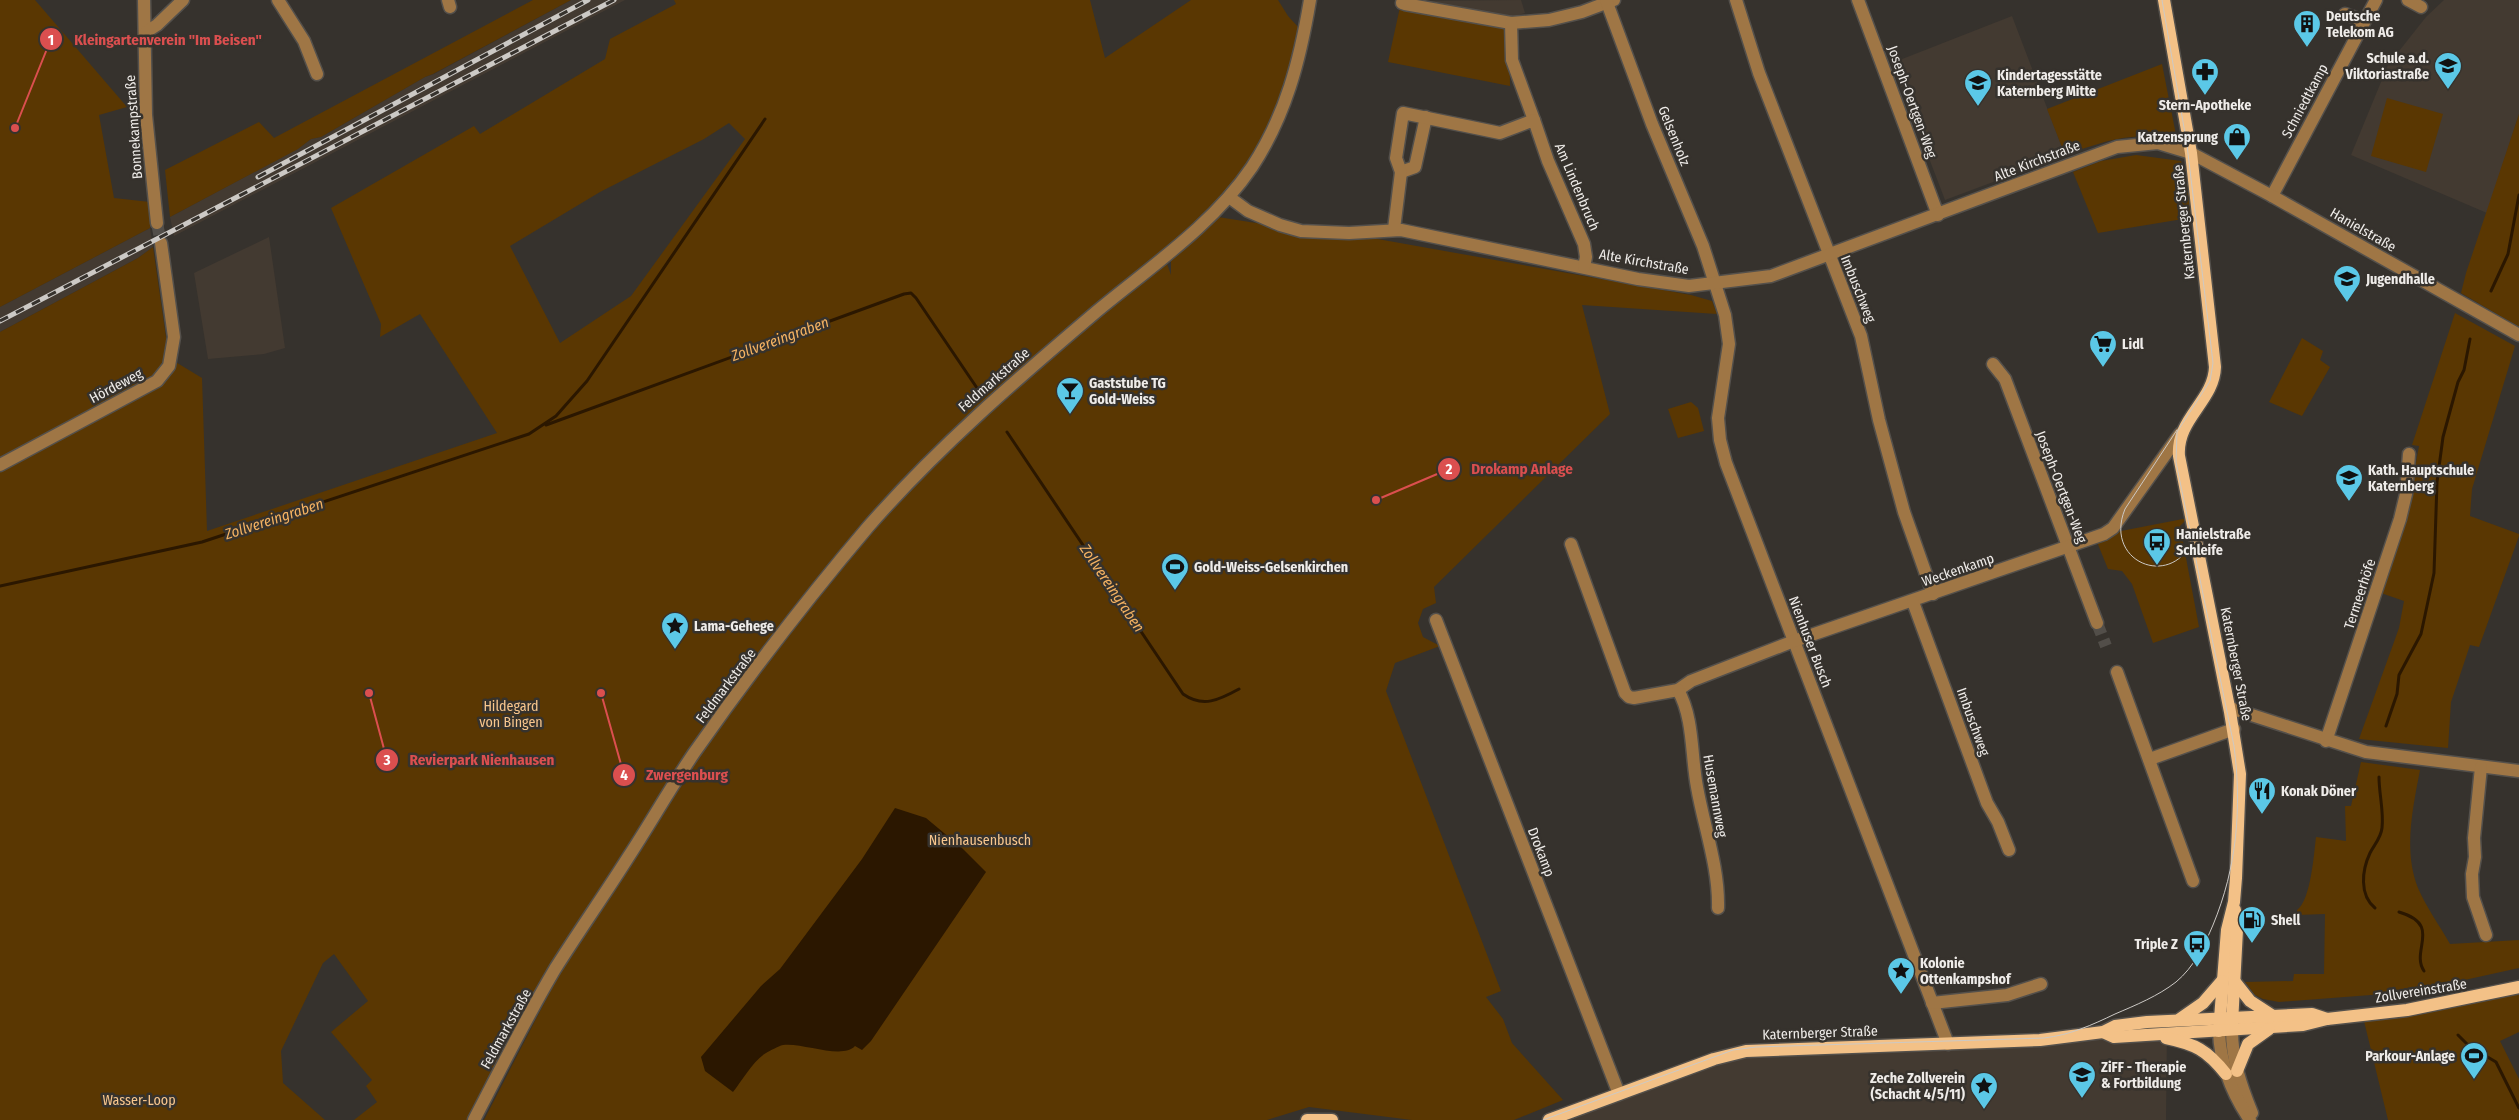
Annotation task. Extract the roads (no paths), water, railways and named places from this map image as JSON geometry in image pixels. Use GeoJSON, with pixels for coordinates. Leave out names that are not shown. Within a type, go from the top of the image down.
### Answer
{"type":"FeatureCollection","features":[{"type":"Feature","properties":{"kind":"main road","name":"Katernberger Straße"},"geometry":{"type":"LineString","coordinates":[[2103,1032],[2114,1037],[2149,1035],[2232,1024],[2227,930],[2234,902],[2240,791],[2234,729],[2178,447],[2180,434],[2211,384],[2215,367],[2191,153],[2164,0]]}},
{"type":"Feature","properties":{"kind":"main road","name":"Katernberger Straße"},"geometry":{"type":"LineString","coordinates":[[2219,1025],[2229,981]]}},
{"type":"Feature","properties":{"kind":"main road"},"geometry":{"type":"LineString","coordinates":[[2149,1035],[2196,1046],[2231,1072],[2248,1044],[2272,1022],[2229,981],[2179,1020]]}},
{"type":"Feature","properties":{"kind":"main road","name":"Zollvereinstraße"},"geometry":{"type":"LineString","coordinates":[[2232,1024],[2272,1022],[2303,1025],[2328,1019],[2407,1010],[2519,987]]}},
{"type":"Feature","properties":{"kind":"main road","name":"Katernberger Straße"},"geometry":{"type":"LineString","coordinates":[[1550,1120],[1618,1094],[1740,1052],[2040,1040],[2103,1032],[2115,1026],[2179,1020],[2219,1025]]}},
{"type":"Feature","properties":{"kind":"main road"},"geometry":{"type":"LineString","coordinates":[[1307,1120],[1332,1120]]}},
{"type":"Feature","properties":{"kind":"street","name":"Bonnekampstraße"},"geometry":{"type":"LineString","coordinates":[[144,0],[146,115],[157,223]]}},
{"type":"Feature","properties":{"kind":"street"},"geometry":{"type":"LineString","coordinates":[[146,32],[157,26],[183,0]]}},
{"type":"Feature","properties":{"kind":"street"},"geometry":{"type":"LineString","coordinates":[[278,0],[304,41],[317,74]]}},
{"type":"Feature","properties":{"kind":"street","name":"Feldmarkstraße"},"geometry":{"type":"LineString","coordinates":[[474,1120],[555,970],[694,754],[784,633],[867,529],[917,473],[970,421],[1175,248],[1229,197],[1264,146],[1288,97],[1302,47],[1310,0]]}},
{"type":"Feature","properties":{"kind":"street","name":"Imbuschweg"},"geometry":{"type":"LineString","coordinates":[[1736,0],[1759,73],[1861,336],[1879,420],[1904,512],[1933,594]]}},
{"type":"Feature","properties":{"kind":"street","name":"Joseph-Oertgen-Weg"},"geometry":{"type":"LineString","coordinates":[[1858,0],[1938,215]]}},
{"type":"Feature","properties":{"kind":"street","name":"Schniedtkamp"},"geometry":{"type":"LineString","coordinates":[[2272,196],[2376,0]]}},
{"type":"Feature","properties":{"kind":"street"},"geometry":{"type":"LineString","coordinates":[[2408,0],[2421,7]]}},
{"type":"Feature","properties":{"kind":"street"},"geometry":{"type":"LineString","coordinates":[[1402,1],[1511,23],[1549,20],[1609,1]]}},
{"type":"Feature","properties":{"kind":"street","name":"Gelsenholz"},"geometry":{"type":"LineString","coordinates":[[1609,1],[1652,124],[1703,246],[1715,283]]}},
{"type":"Feature","properties":{"kind":"street"},"geometry":{"type":"LineString","coordinates":[[2345,14],[2364,21]]}},
{"type":"Feature","properties":{"kind":"street","name":"Am Lindenbruch"},"geometry":{"type":"LineString","coordinates":[[1511,23],[1512,60],[1548,161],[1584,244],[1586,257],[1584,267]]}},
{"type":"Feature","properties":{"kind":"street"},"geometry":{"type":"LineString","coordinates":[[1394,229],[1401,172],[1396,158],[1403,113],[1500,133],[1534,120]]}},
{"type":"Feature","properties":{"kind":"street"},"geometry":{"type":"LineString","coordinates":[[1401,172],[1415,166],[1426,117]]}},
{"type":"Feature","properties":{"kind":"street","name":"Alte Kirchstraße"},"geometry":{"type":"LineString","coordinates":[[1229,197],[1248,211],[1293,229],[1349,233],[1394,229],[1667,284],[1689,286],[1771,276],[2117,147],[2158,143],[2191,153]]}},
{"type":"Feature","properties":{"kind":"street","name":"Hanielstraße"},"geometry":{"type":"LineString","coordinates":[[2191,153],[2272,196],[2519,335]]}},
{"type":"Feature","properties":{"kind":"street","name":"Hördeweg"},"geometry":{"type":"LineString","coordinates":[[0,464],[157,381],[169,366],[174,337],[162,249]]}},
{"type":"Feature","properties":{"kind":"street","name":"Nienhuser Busch"},"geometry":{"type":"LineString","coordinates":[[1715,283],[1726,315],[1729,344],[1718,404],[1720,440],[1738,495],[1948,1044]]}},
{"type":"Feature","properties":{"kind":"street","name":"Joseph-Oertgen-Weg"},"geometry":{"type":"LineString","coordinates":[[1993,364],[2005,379],[2097,623]]}},
{"type":"Feature","properties":{"kind":"street","name":"Katernberger Straße"},"geometry":{"type":"LineString","coordinates":[[2123,513],[2180,434]]}},
{"type":"Feature","properties":{"kind":"street","name":"Termeerhöfe"},"geometry":{"type":"LineString","coordinates":[[2326,741],[2400,520],[2406,494],[2409,454]]}},
{"type":"Feature","properties":{"kind":"street","name":"Weckenkamp"},"geometry":{"type":"LineString","coordinates":[[1794,641],[1913,602],[2104,534],[2113,528],[2123,513]]}},
{"type":"Feature","properties":{"kind":"street"},"geometry":{"type":"LineString","coordinates":[[1571,544],[1629,697],[1634,698],[1678,690],[1691,681],[1794,641]]}},
{"type":"Feature","properties":{"kind":"street","name":"Imbuschweg"},"geometry":{"type":"LineString","coordinates":[[1913,602],[1987,803],[2009,850]]}},
{"type":"Feature","properties":{"kind":"street","name":"Drokamp"},"geometry":{"type":"LineString","coordinates":[[1436,620],[1618,1094]]}},
{"type":"Feature","properties":{"kind":"street"},"geometry":{"type":"LineString","coordinates":[[2117,672],[2193,881]]}},
{"type":"Feature","properties":{"kind":"street","name":"Husemannweg"},"geometry":{"type":"LineString","coordinates":[[1678,690],[1686,707],[1697,787],[1718,883],[1718,908]]}},
{"type":"Feature","properties":{"kind":"street"},"geometry":{"type":"LineString","coordinates":[[2230,708],[2326,741],[2366,752],[2519,772]]}},
{"type":"Feature","properties":{"kind":"street"},"geometry":{"type":"LineString","coordinates":[[2150,760],[2234,729]]}},
{"type":"Feature","properties":{"kind":"street"},"geometry":{"type":"LineString","coordinates":[[2481,767],[2472,874],[2473,897],[2486,935]]}},
{"type":"Feature","properties":{"kind":"street"},"geometry":{"type":"LineString","coordinates":[[1932,1003],[2007,996],[2042,984]]}},
{"type":"Feature","properties":{"kind":"street"},"geometry":{"type":"LineString","coordinates":[[2232,1024],[2231,1072],[2238,1101],[2250,1120]]}},
{"type":"Feature","properties":{"kind":"street"},"geometry":{"type":"LineString","coordinates":[[2219,1025],[2220,1050],[2255,1120]]}},
{"type":"Feature","properties":{"kind":"waterway","name":"Zollvereingraben"},"geometry":{"type":"LineString","coordinates":[[0,586],[202,542],[529,434],[556,416],[587,381],[765,119]]}},
{"type":"Feature","properties":{"kind":"waterway"},"geometry":{"type":"LineString","coordinates":[[2491,291],[2508,254],[2519,195]]}},
{"type":"Feature","properties":{"kind":"waterway","name":"Zollvereingraben"},"geometry":{"type":"LineString","coordinates":[[546,425],[911,293],[977,388]]}},
{"type":"Feature","properties":{"kind":"waterway"},"geometry":{"type":"LineString","coordinates":[[2386,726],[2397,694],[2399,675],[2421,634],[2434,573],[2437,482],[2443,437],[2458,382],[2464,370],[2470,339]]}},
{"type":"Feature","properties":{"kind":"waterway","name":"Zollvereingraben"},"geometry":{"type":"LineString","coordinates":[[1007,432],[1183,694],[1197,701],[1211,701],[1239,689]]}},
{"type":"Feature","properties":{"kind":"waterway"},"geometry":{"type":"LineString","coordinates":[[2375,908],[2366,896],[2364,874],[2367,860],[2379,838],[2382,828],[2379,777]]}},
{"type":"Feature","properties":{"kind":"waterway"},"geometry":{"type":"LineString","coordinates":[[2399,912],[2412,917],[2420,924],[2423,931],[2420,955],[2424,971]]}},
{"type":"Feature","properties":{"kind":"waterway"},"geometry":{"type":"LineString","coordinates":[[2458,1035],[2469,1046],[2496,1062],[2519,1108]]}},
{"type":"Feature","properties":{"kind":"tunnel"},"geometry":{"type":"LineString","coordinates":[[157,223],[161,243]]}},
{"type":"Feature","properties":{"kind":"tunnel"},"geometry":{"type":"LineString","coordinates":[[2097,623],[2106,646]]}},
{"type":"Feature","properties":{"kind":"tram line"},"geometry":{"type":"LineString","coordinates":[[1543,1120],[1733,1050],[1756,1047],[2044,1038],[2063,1035],[2098,1022],[2162,992],[2182,976],[2202,948],[2213,925],[2228,881],[2236,837],[2237,792],[2234,746],[2176,462],[2177,432],[2210,381],[2213,363],[2187,145],[2162,0]]}},
{"type":"Feature","properties":{"kind":"tram line"},"geometry":{"type":"LineString","coordinates":[[2177,430],[2125,509],[2121,528],[2124,544],[2132,556],[2143,563],[2157,566],[2171,563],[2183,555],[2193,539]]}},
{"type":"Feature","properties":{"kind":"railway"},"geometry":{"type":"LineString","coordinates":[[258,177],[588,0]]}},
{"type":"Feature","properties":{"kind":"railway"},"geometry":{"type":"LineString","coordinates":[[0,321],[614,0]]}},
{"type":"Feature","properties":{"kind":"place","name":"Deutsche Telekom AG"},"geometry":{"type":"Point","coordinates":[2307,48]}},
{"type":"Feature","properties":{"kind":"place","name":"Schule a.d. Viktoriastraße"},"geometry":{"type":"Point","coordinates":[2448,90]}},
{"type":"Feature","properties":{"kind":"place","name":"Stern-Apotheke"},"geometry":{"type":"Point","coordinates":[2205,96]}},
{"type":"Feature","properties":{"kind":"place","name":"Kindertagesstätte Katernberg Mitte"},"geometry":{"type":"Point","coordinates":[1978,107]}},
{"type":"Feature","properties":{"kind":"place","name":"Kleingartenverein \"Im Beisen\""},"geometry":{"type":"Point","coordinates":[15,128]}},
{"type":"Feature","properties":{"kind":"place","name":"Katzensprung"},"geometry":{"type":"Point","coordinates":[2237,161]}},
{"type":"Feature","properties":{"kind":"place","name":"Jugendhalle"},"geometry":{"type":"Point","coordinates":[2347,303]}},
{"type":"Feature","properties":{"kind":"place","name":"Lidl"},"geometry":{"type":"Point","coordinates":[2103,368]}},
{"type":"Feature","properties":{"kind":"place","name":"Gaststube TG Gold-Weiss"},"geometry":{"type":"Point","coordinates":[1070,415]}},
{"type":"Feature","properties":{"kind":"place","name":"Drokamp Anlage"},"geometry":{"type":"Point","coordinates":[1376,500]}},
{"type":"Feature","properties":{"kind":"place","name":"Kath. Hauptschule Katernberg"},"geometry":{"type":"Point","coordinates":[2349,502]}},
{"type":"Feature","properties":{"kind":"place","name":"Hanielstraße Schleife"},"geometry":{"type":"Point","coordinates":[2157,566]}},
{"type":"Feature","properties":{"kind":"place","name":"Gold-Weiss-Gelsenkirchen"},"geometry":{"type":"Point","coordinates":[1175,591]}},
{"type":"Feature","properties":{"kind":"place","name":"Lama-Gehege"},"geometry":{"type":"Point","coordinates":[675,650]}},
{"type":"Feature","properties":{"kind":"place","name":"Revierpark Nienhausen"},"geometry":{"type":"Point","coordinates":[369,693]}},
{"type":"Feature","properties":{"kind":"place","name":"Zwergenburg"},"geometry":{"type":"Point","coordinates":[601,693]}},
{"type":"Feature","properties":{"kind":"place","name":"Konak Döner"},"geometry":{"type":"Point","coordinates":[2262,815]}},
{"type":"Feature","properties":{"kind":"place","name":"Shell"},"geometry":{"type":"Point","coordinates":[2252,944]}},
{"type":"Feature","properties":{"kind":"place","name":"Triple Z"},"geometry":{"type":"Point","coordinates":[2197,968]}},
{"type":"Feature","properties":{"kind":"place","name":"Kolonie Ottenkampshof"},"geometry":{"type":"Point","coordinates":[1901,995]}},
{"type":"Feature","properties":{"kind":"place","name":"Parkour-Anlage"},"geometry":{"type":"Point","coordinates":[2474,1080]}},
{"type":"Feature","properties":{"kind":"place","name":"ZiFF - Therapie & Fortbildung"},"geometry":{"type":"Point","coordinates":[2082,1099]}},
{"type":"Feature","properties":{"kind":"place","name":"Zeche Zollverein (Schacht 4/5/11)"},"geometry":{"type":"Point","coordinates":[1984,1110]}},
{"type":"Feature","properties":{"kind":"park label","name":"Hildegard von Bingen"},"geometry":{"type":"Point","coordinates":[511,714]}},
{"type":"Feature","properties":{"kind":"park label","name":"Nienhausenbusch"},"geometry":{"type":"Point","coordinates":[980,840]}},
{"type":"Feature","properties":{"kind":"park label","name":"Wasser-Loop"},"geometry":{"type":"Point","coordinates":[139,1100]}}]}
